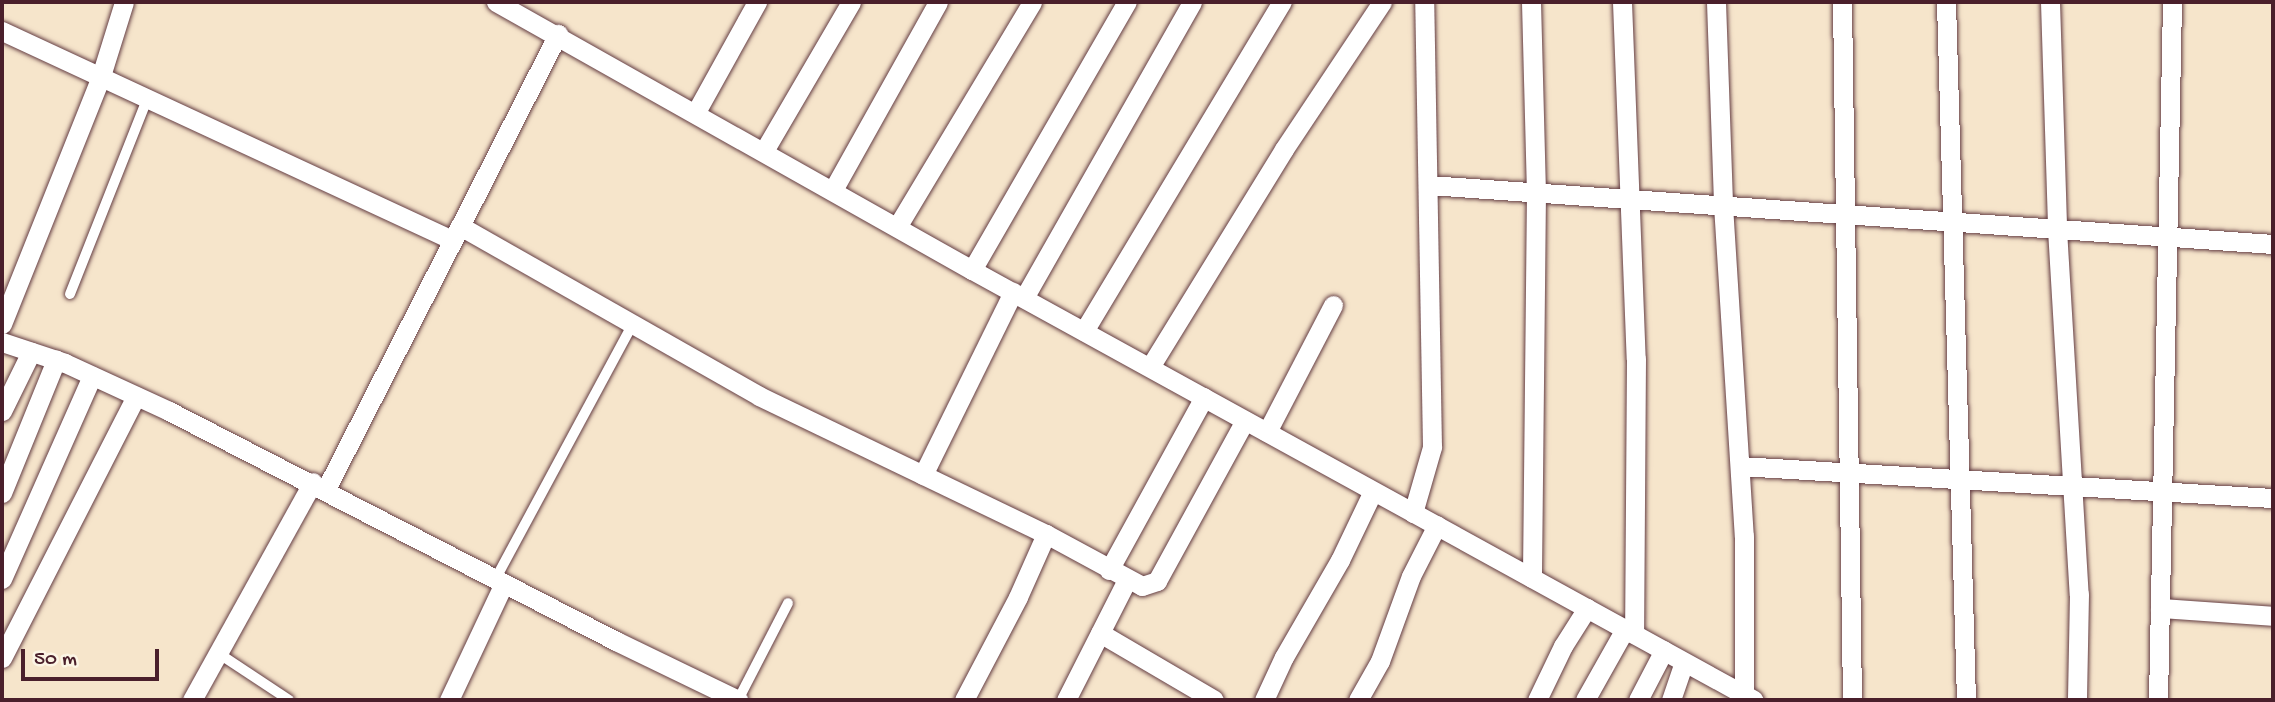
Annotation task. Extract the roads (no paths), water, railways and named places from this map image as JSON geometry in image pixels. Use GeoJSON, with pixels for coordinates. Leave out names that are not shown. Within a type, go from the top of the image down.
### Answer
{"type":"FeatureCollection","features":[{"type":"Feature","properties":{"kind":"street"},"geometry":{"type":"LineString","coordinates":[[2,324],[101,76],[124,2]]}},
{"type":"Feature","properties":{"kind":"street"},"geometry":{"type":"LineString","coordinates":[[496,2],[558,34],[972,270],[1749,697]]}},
{"type":"Feature","properties":{"kind":"street"},"geometry":{"type":"LineString","coordinates":[[696,112],[757,2]]}},
{"type":"Feature","properties":{"kind":"street"},"geometry":{"type":"LineString","coordinates":[[764,151],[851,2]]}},
{"type":"Feature","properties":{"kind":"street"},"geometry":{"type":"LineString","coordinates":[[833,190],[938,2]]}},
{"type":"Feature","properties":{"kind":"street"},"geometry":{"type":"LineString","coordinates":[[897,227],[1032,2]]}},
{"type":"Feature","properties":{"kind":"street"},"geometry":{"type":"LineString","coordinates":[[972,270],[1127,2]]}},
{"type":"Feature","properties":{"kind":"street"},"geometry":{"type":"LineString","coordinates":[[923,475],[1018,295],[1192,2]]}},
{"type":"Feature","properties":{"kind":"street"},"geometry":{"type":"LineString","coordinates":[[1084,331],[1282,2]]}},
{"type":"Feature","properties":{"kind":"street"},"geometry":{"type":"LineString","coordinates":[[1150,367],[1284,149],[1382,2]]}},
{"type":"Feature","properties":{"kind":"street"},"geometry":{"type":"LineString","coordinates":[[1413,513],[1432,447],[1424,2]]}},
{"type":"Feature","properties":{"kind":"street"},"geometry":{"type":"LineString","coordinates":[[1531,2],[1536,192],[1532,578]]}},
{"type":"Feature","properties":{"kind":"street"},"geometry":{"type":"LineString","coordinates":[[1585,700],[1629,631],[1636,359],[1632,199],[1622,2]]}},
{"type":"Feature","properties":{"kind":"street"},"geometry":{"type":"LineString","coordinates":[[1716,2],[1723,205],[1744,536],[1749,697]]}},
{"type":"Feature","properties":{"kind":"street"},"geometry":{"type":"LineString","coordinates":[[1842,2],[1852,700]]}},
{"type":"Feature","properties":{"kind":"street"},"geometry":{"type":"LineString","coordinates":[[1945,2],[1966,700]]}},
{"type":"Feature","properties":{"kind":"street"},"geometry":{"type":"LineString","coordinates":[[2050,2],[2057,229],[2079,594],[2077,700]]}},
{"type":"Feature","properties":{"kind":"street"},"geometry":{"type":"LineString","coordinates":[[2158,700],[2172,2]]}},
{"type":"Feature","properties":{"kind":"street"},"geometry":{"type":"LineString","coordinates":[[2,31],[457,233],[633,324],[759,396],[1046,534],[1127,580],[1149,586],[1157,581],[1245,420]]}},
{"type":"Feature","properties":{"kind":"street"},"geometry":{"type":"LineString","coordinates":[[192,700],[319,486],[457,233],[558,34]]}},
{"type":"Feature","properties":{"kind":"street"},"geometry":{"type":"LineString","coordinates":[[1429,185],[2273,244]]}},
{"type":"Feature","properties":{"kind":"street"},"geometry":{"type":"LineString","coordinates":[[1267,432],[1333,305]]}},
{"type":"Feature","properties":{"kind":"street"},"geometry":{"type":"LineString","coordinates":[[2,342],[56,360],[135,396],[319,486],[500,580],[708,694],[738,700]]}},
{"type":"Feature","properties":{"kind":"street"},"geometry":{"type":"LineString","coordinates":[[2,411],[31,352]]}},
{"type":"Feature","properties":{"kind":"street"},"geometry":{"type":"LineString","coordinates":[[2,493],[56,360]]}},
{"type":"Feature","properties":{"kind":"street"},"geometry":{"type":"LineString","coordinates":[[2,579],[92,376]]}},
{"type":"Feature","properties":{"kind":"street"},"geometry":{"type":"LineString","coordinates":[[2,658],[135,396]]}},
{"type":"Feature","properties":{"kind":"street"},"geometry":{"type":"LineString","coordinates":[[1109,570],[1204,397]]}},
{"type":"Feature","properties":{"kind":"street"},"geometry":{"type":"LineString","coordinates":[[1740,466],[2273,498]]}},
{"type":"Feature","properties":{"kind":"street"},"geometry":{"type":"LineString","coordinates":[[1264,700],[1284,657],[1340,560],[1373,491]]}},
{"type":"Feature","properties":{"kind":"street"},"geometry":{"type":"LineString","coordinates":[[1358,700],[1380,660],[1411,576],[1437,525]]}},
{"type":"Feature","properties":{"kind":"street"},"geometry":{"type":"LineString","coordinates":[[964,700],[1018,597],[1046,534]]}},
{"type":"Feature","properties":{"kind":"street"},"geometry":{"type":"LineString","coordinates":[[449,700],[500,580]]}},
{"type":"Feature","properties":{"kind":"street"},"geometry":{"type":"LineString","coordinates":[[1066,700],[1127,580]]}},
{"type":"Feature","properties":{"kind":"street"},"geometry":{"type":"LineString","coordinates":[[1537,700],[1563,646],[1587,608]]}},
{"type":"Feature","properties":{"kind":"street"},"geometry":{"type":"LineString","coordinates":[[2160,608],[2273,616]]}},
{"type":"Feature","properties":{"kind":"street"},"geometry":{"type":"LineString","coordinates":[[1100,633],[1214,700]]}},
{"type":"Feature","properties":{"kind":"street"},"geometry":{"type":"LineString","coordinates":[[1638,700],[1664,650]]}},
{"type":"Feature","properties":{"kind":"street"},"geometry":{"type":"LineString","coordinates":[[1671,700],[1684,662]]}},
{"type":"Feature","properties":{"kind":"lane"},"geometry":{"type":"LineString","coordinates":[[70,294],[148,97]]}},
{"type":"Feature","properties":{"kind":"lane"},"geometry":{"type":"LineString","coordinates":[[500,580],[633,324]]}},
{"type":"Feature","properties":{"kind":"lane"},"geometry":{"type":"LineString","coordinates":[[738,700],[788,603]]}},
{"type":"Feature","properties":{"kind":"lane"},"geometry":{"type":"LineString","coordinates":[[218,653],[289,700]]}}]}
